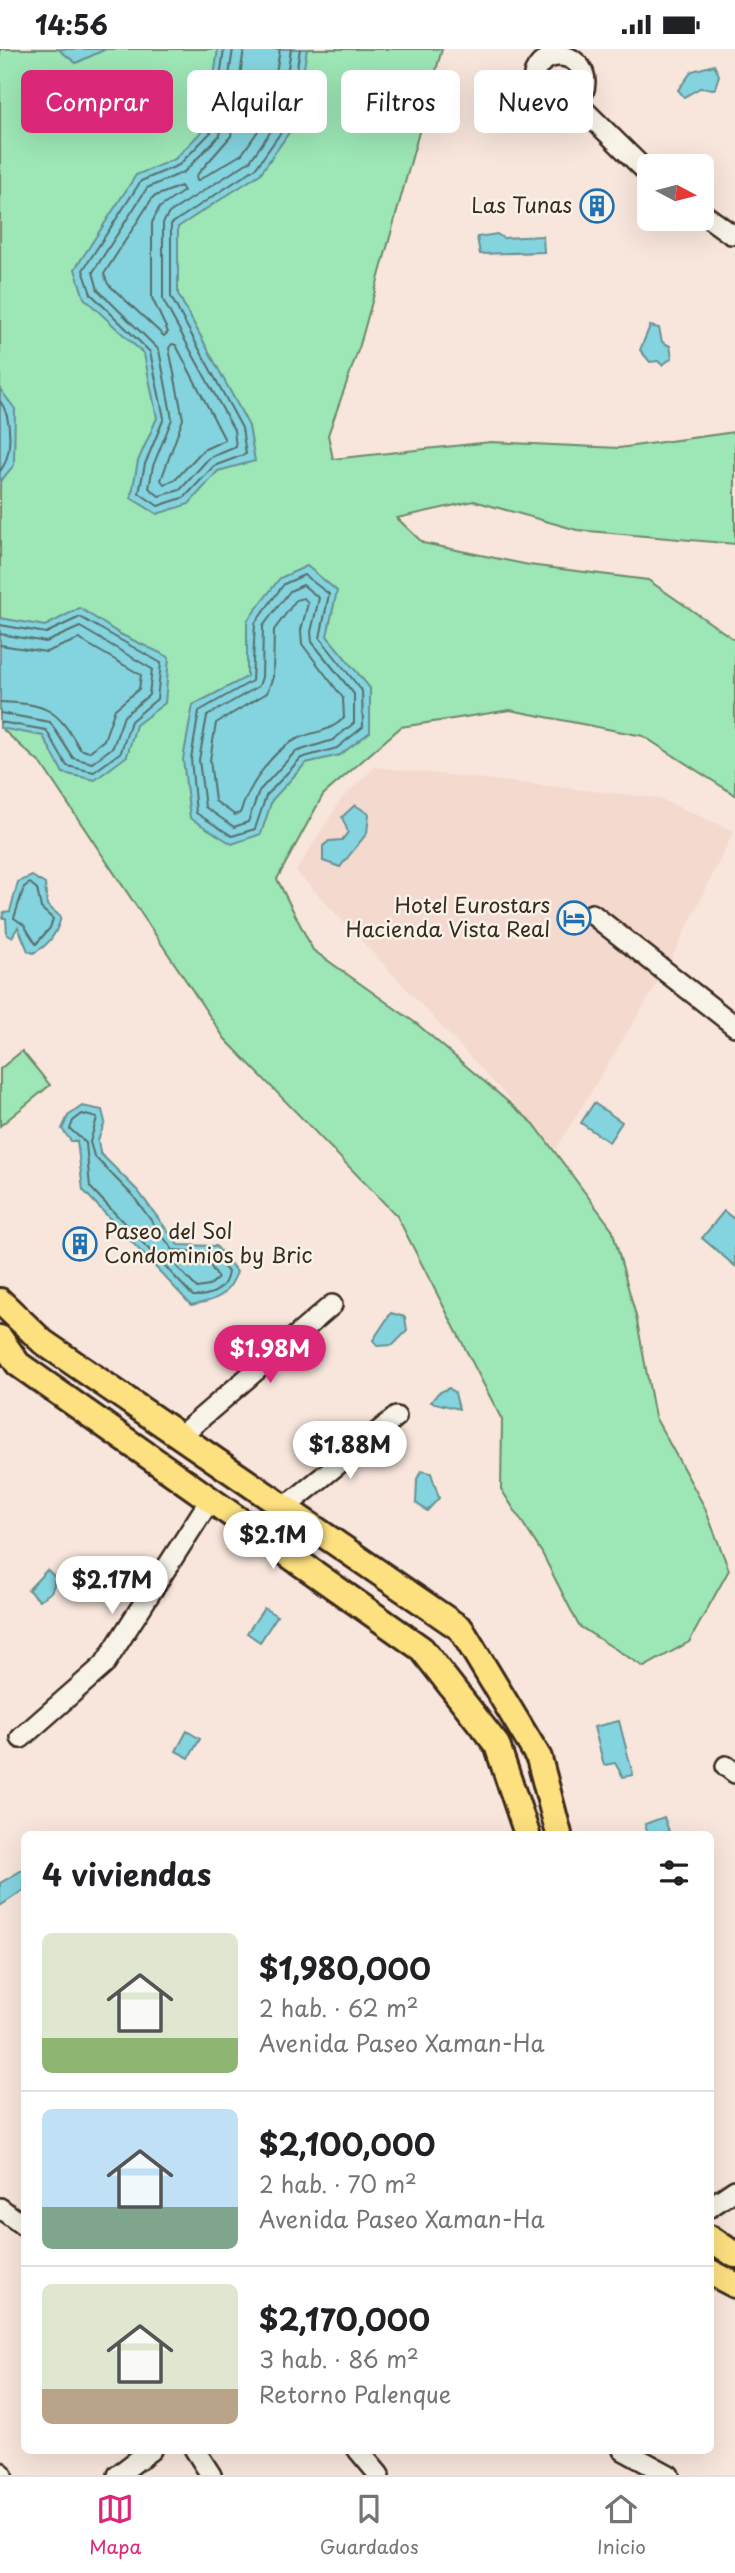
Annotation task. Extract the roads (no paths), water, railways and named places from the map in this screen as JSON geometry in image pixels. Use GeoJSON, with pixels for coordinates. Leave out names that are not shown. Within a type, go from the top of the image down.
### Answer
{"type":"FeatureCollection","features":[{"type":"Feature","properties":{"kind":"main road"},"geometry":{"type":"LineString","coordinates":[[0,1301],[43,1342],[461,1629],[539,1758],[558,1831]]}},
{"type":"Feature","properties":{"kind":"main road"},"geometry":{"type":"LineString","coordinates":[[0,1338],[18,1364],[422,1649],[497,1745],[526,1831]]}},
{"type":"Feature","properties":{"kind":"main road"},"geometry":{"type":"LineString","coordinates":[[144,1453],[171,1430]]}},
{"type":"Feature","properties":{"kind":"main road"},"geometry":{"type":"LineString","coordinates":[[293,1558],[313,1528]]}},
{"type":"Feature","properties":{"kind":"main road"},"geometry":{"type":"LineString","coordinates":[[714,2241],[735,2255]]}},
{"type":"Feature","properties":{"kind":"main road"},"geometry":{"type":"LineString","coordinates":[[714,2274],[735,2285]]}},
{"type":"Feature","properties":{"kind":"street"},"geometry":{"type":"LineString","coordinates":[[593,119],[637,162]]}},
{"type":"Feature","properties":{"kind":"street"},"geometry":{"type":"LineString","coordinates":[[714,222],[735,234]]}},
{"type":"Feature","properties":{"kind":"street"},"geometry":{"type":"LineString","coordinates":[[592,914],[735,1026]]}},
{"type":"Feature","properties":{"kind":"street"},"geometry":{"type":"LineString","coordinates":[[171,1430],[332,1305]]}},
{"type":"Feature","properties":{"kind":"street"},"geometry":{"type":"LineString","coordinates":[[282,1506],[293,1501],[396,1417]]}},
{"type":"Feature","properties":{"kind":"street"},"geometry":{"type":"LineString","coordinates":[[21,1738],[104,1665],[210,1500]]}},
{"type":"Feature","properties":{"kind":"street"},"geometry":{"type":"LineString","coordinates":[[714,2204],[735,2190]]}},
{"type":"Feature","properties":{"kind":"street"},"geometry":{"type":"LineString","coordinates":[[0,2208],[21,2224]]}},
{"type":"Feature","properties":{"kind":"street"},"geometry":{"type":"LineString","coordinates":[[118,2475],[146,2454]]}},
{"type":"Feature","properties":{"kind":"street"},"geometry":{"type":"LineString","coordinates":[[198,2454],[211,2475]]}},
{"type":"Feature","properties":{"kind":"street"},"geometry":{"type":"LineString","coordinates":[[361,2454],[379,2475]]}},
{"type":"Feature","properties":{"kind":"street"},"geometry":{"type":"LineString","coordinates":[[630,2454],[669,2475]]}},
{"type":"Feature","properties":{"kind":"water"},"geometry":{"type":"Polygon","coordinates":[[[58,49],[106,49],[76,63],[58,49]]]}},
{"type":"Feature","properties":{"kind":"water"},"geometry":{"type":"Polygon","coordinates":[[[218,49],[307,49],[304,70],[215,70],[218,49]]]}},
{"type":"Feature","properties":{"kind":"water"},"geometry":{"type":"Polygon","coordinates":[[[714,65],[719,75],[715,89],[700,88],[684,97],[678,90],[692,71],[714,65]]]}},
{"type":"Feature","properties":{"kind":"water"},"geometry":{"type":"Polygon","coordinates":[[[200,133],[289,133],[260,174],[178,227],[178,294],[249,426],[255,461],[218,471],[189,504],[157,514],[131,498],[138,461],[157,418],[144,354],[84,298],[75,269],[136,175],[175,159],[200,133]]]}},
{"type":"Feature","properties":{"kind":"water"},"geometry":{"type":"Polygon","coordinates":[[[497,234],[503,238],[543,236],[544,252],[480,254],[477,237],[497,234]]]}},
{"type":"Feature","properties":{"kind":"water"},"geometry":{"type":"Polygon","coordinates":[[[650,326],[659,328],[662,342],[670,346],[672,358],[662,365],[658,361],[650,362],[640,350],[650,326]]]}},
{"type":"Feature","properties":{"kind":"water"},"geometry":{"type":"Polygon","coordinates":[[[0,389],[15,409],[14,465],[0,482],[0,389]]]}},
{"type":"Feature","properties":{"kind":"water"},"geometry":{"type":"Polygon","coordinates":[[[307,566],[337,591],[327,636],[370,688],[370,732],[340,755],[306,763],[272,800],[261,834],[232,844],[190,818],[183,759],[193,705],[247,677],[247,621],[280,578],[307,566]]]}},
{"type":"Feature","properties":{"kind":"water"},"geometry":{"type":"Polygon","coordinates":[[[80,608],[120,634],[169,657],[165,703],[136,725],[127,756],[95,780],[63,773],[43,736],[0,728],[0,618],[45,626],[80,608]]]}},
{"type":"Feature","properties":{"kind":"water"},"geometry":{"type":"Polygon","coordinates":[[[355,805],[369,814],[367,833],[340,867],[323,861],[323,846],[329,841],[342,840],[348,832],[342,817],[355,805]]]}},
{"type":"Feature","properties":{"kind":"water"},"geometry":{"type":"Polygon","coordinates":[[[32,876],[45,884],[47,905],[61,917],[52,938],[44,947],[33,953],[28,951],[18,927],[12,937],[7,935],[6,918],[2,918],[4,912],[10,911],[18,882],[32,876]]]}},
{"type":"Feature","properties":{"kind":"water"},"geometry":{"type":"Polygon","coordinates":[[[594,1103],[622,1122],[609,1142],[581,1123],[594,1103]]]}},
{"type":"Feature","properties":{"kind":"water"},"geometry":{"type":"Polygon","coordinates":[[[82,1106],[102,1110],[105,1122],[98,1140],[100,1153],[138,1191],[178,1245],[216,1246],[237,1272],[230,1287],[220,1296],[191,1305],[83,1190],[77,1141],[71,1141],[62,1129],[68,1116],[82,1106]]]}},
{"type":"Feature","properties":{"kind":"water"},"geometry":{"type":"Polygon","coordinates":[[[724,1211],[735,1220],[735,1266],[702,1238],[724,1211]]]}},
{"type":"Feature","properties":{"kind":"water"},"geometry":{"type":"Polygon","coordinates":[[[391,1313],[405,1317],[407,1331],[393,1345],[377,1346],[373,1340],[391,1313]]]}},
{"type":"Feature","properties":{"kind":"water"},"geometry":{"type":"Polygon","coordinates":[[[449,1388],[455,1393],[459,1409],[431,1402],[438,1393],[449,1388]]]}},
{"type":"Feature","properties":{"kind":"water"},"geometry":{"type":"Polygon","coordinates":[[[421,1471],[431,1473],[439,1498],[427,1511],[416,1503],[417,1479],[421,1471]]]}},
{"type":"Feature","properties":{"kind":"water"},"geometry":{"type":"Polygon","coordinates":[[[47,1570],[55,1577],[54,1586],[49,1594],[39,1600],[28,1590],[47,1570]]]}},
{"type":"Feature","properties":{"kind":"water"},"geometry":{"type":"Polygon","coordinates":[[[264,1608],[277,1616],[260,1642],[247,1633],[264,1608]]]}},
{"type":"Feature","properties":{"kind":"water"},"geometry":{"type":"Polygon","coordinates":[[[619,1721],[633,1775],[623,1777],[615,1763],[604,1765],[594,1727],[619,1721]]]}},
{"type":"Feature","properties":{"kind":"water"},"geometry":{"type":"Polygon","coordinates":[[[187,1731],[200,1739],[189,1758],[176,1751],[187,1731]]]}},
{"type":"Feature","properties":{"kind":"water"},"geometry":{"type":"Polygon","coordinates":[[[664,1817],[669,1831],[647,1831],[645,1824],[664,1817]]]}},
{"type":"Feature","properties":{"kind":"water"},"geometry":{"type":"Polygon","coordinates":[[[21,1871],[21,1892],[0,1906],[0,1883],[21,1871]]]}},
{"type":"Feature","properties":{"kind":"place","name":"Las Tunas"},"geometry":{"type":"Point","coordinates":[597,206]}},
{"type":"Feature","properties":{"kind":"place","name":"Hotel Eurostars Hacienda Vista Real"},"geometry":{"type":"Point","coordinates":[574,918]}},
{"type":"Feature","properties":{"kind":"place","name":"Paseo del Sol Condominios by Bric"},"geometry":{"type":"Point","coordinates":[80,1244]}}]}
